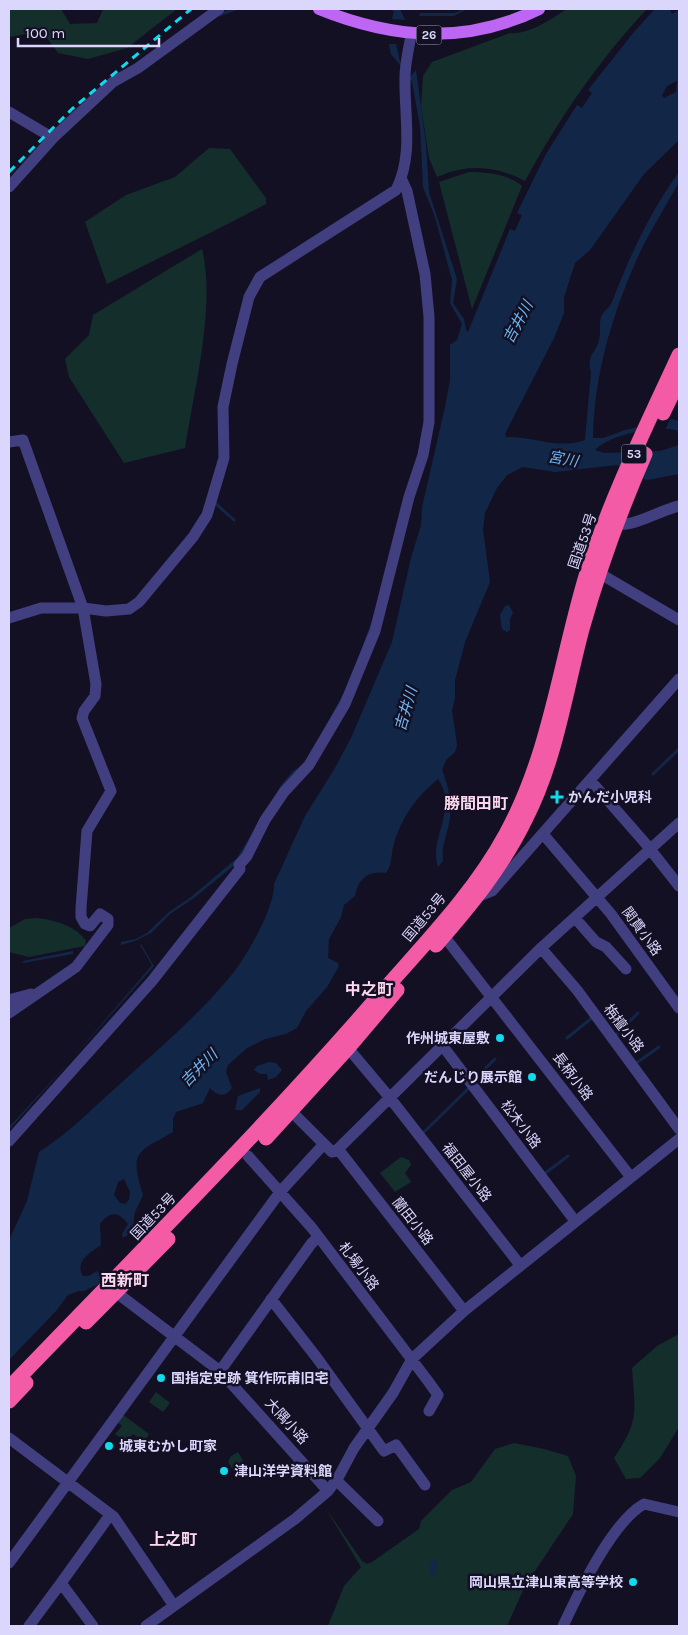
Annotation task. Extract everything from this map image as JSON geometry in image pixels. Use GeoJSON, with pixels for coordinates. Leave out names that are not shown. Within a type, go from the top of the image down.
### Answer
{"type":"FeatureCollection","features":[{"type":"Feature","properties":{"kind":"highway","name":"国道53号"},"geometry":{"type":"LineString","coordinates":[[667,400],[679,355]]}},
{"type":"Feature","properties":{"kind":"highway","name":"国道53号"},"geometry":{"type":"LineString","coordinates":[[9,1388],[248,1156],[464,896],[505,836],[528,790],[539,759],[572,626],[613,516],[667,400],[679,380]]}},
{"type":"Feature","properties":{"kind":"highway","name":"国道53号"},"geometry":{"type":"LineString","coordinates":[[9,1402],[112,1289],[287,1108],[348,1048],[477,897],[508,852],[527,817],[546,772],[613,516]]}},
{"type":"Feature","properties":{"kind":"main road","name":"26"},"geometry":{"type":"LineString","coordinates":[[319,9],[364,26],[410,35],[436,35],[487,28],[539,9]]}},
{"type":"Feature","properties":{"kind":"street"},"geometry":{"type":"LineString","coordinates":[[9,187],[53,138],[113,82],[138,68],[219,9]]}},
{"type":"Feature","properties":{"kind":"street"},"geometry":{"type":"LineString","coordinates":[[9,618],[40,608],[83,608],[106,611],[129,609],[139,602],[193,537],[207,516],[224,458],[223,408],[249,297],[260,277],[396,190],[402,180],[408,135],[404,76],[410,35]]}},
{"type":"Feature","properties":{"kind":"street"},"geometry":{"type":"LineString","coordinates":[[9,112],[53,138]]}},
{"type":"Feature","properties":{"kind":"street"},"geometry":{"type":"LineString","coordinates":[[9,1140],[152,981],[240,870],[239,865],[247,856],[279,799],[314,758],[345,704],[382,609],[409,497],[423,455],[429,422],[430,338],[425,274],[407,191],[402,180]]}},
{"type":"Feature","properties":{"kind":"street"},"geometry":{"type":"LineString","coordinates":[[9,442],[23,440],[83,608],[96,684],[95,696],[84,711],[83,724],[110,791],[87,831],[81,917],[83,922],[90,926],[97,916],[104,915],[108,919],[108,924],[82,961],[9,1013]]}},
{"type":"Feature","properties":{"kind":"street"},"geometry":{"type":"LineString","coordinates":[[613,516],[630,525],[658,512],[679,506]]}},
{"type":"Feature","properties":{"kind":"street"},"geometry":{"type":"LineString","coordinates":[[599,573],[679,620]]}},
{"type":"Feature","properties":{"kind":"street"},"geometry":{"type":"LineString","coordinates":[[477,897],[492,891],[679,679]]}},
{"type":"Feature","properties":{"kind":"street"},"geometry":{"type":"LineString","coordinates":[[590,780],[679,886]]}},
{"type":"Feature","properties":{"kind":"street"},"geometry":{"type":"LineString","coordinates":[[287,1108],[332,1152],[338,1149],[541,948],[679,823]]}},
{"type":"Feature","properties":{"kind":"street","name":"関貫小路"},"geometry":{"type":"LineString","coordinates":[[544,834],[598,897],[679,1008]]}},
{"type":"Feature","properties":{"kind":"street"},"geometry":{"type":"LineString","coordinates":[[574,918],[596,942],[606,947],[626,969]]}},
{"type":"Feature","properties":{"kind":"street","name":"長柄小路"},"geometry":{"type":"LineString","coordinates":[[444,936],[630,1176]]}},
{"type":"Feature","properties":{"kind":"street","name":"栴檀小路"},"geometry":{"type":"LineString","coordinates":[[541,948],[577,990],[679,1129]]}},
{"type":"Feature","properties":{"kind":"street"},"geometry":{"type":"LineString","coordinates":[[9,1006],[12,999],[38,993]]}},
{"type":"Feature","properties":{"kind":"street","name":"松木小路"},"geometry":{"type":"LineString","coordinates":[[442,1045],[575,1221]]}},
{"type":"Feature","properties":{"kind":"street","name":"福田屋小路"},"geometry":{"type":"LineString","coordinates":[[348,1048],[390,1098],[520,1265]]}},
{"type":"Feature","properties":{"kind":"street"},"geometry":{"type":"LineString","coordinates":[[146,1626],[295,1519],[328,1491],[354,1448],[393,1393],[412,1359],[464,1311],[630,1176],[679,1139]]}},
{"type":"Feature","properties":{"kind":"street"},"geometry":{"type":"LineString","coordinates":[[9,1563],[280,1192],[324,1144]]}},
{"type":"Feature","properties":{"kind":"street","name":"蘭田小路"},"geometry":{"type":"LineString","coordinates":[[338,1149],[464,1311]]}},
{"type":"Feature","properties":{"kind":"street","name":"札場小路"},"geometry":{"type":"LineString","coordinates":[[248,1156],[318,1238],[438,1395],[429,1411]]}},
{"type":"Feature","properties":{"kind":"street"},"geometry":{"type":"LineString","coordinates":[[220,1371],[311,1244],[318,1238]]}},
{"type":"Feature","properties":{"kind":"street","name":"大隅小路"},"geometry":{"type":"LineString","coordinates":[[112,1289],[220,1371],[328,1491]]}},
{"type":"Feature","properties":{"kind":"street"},"geometry":{"type":"LineString","coordinates":[[271,1299],[384,1451],[396,1445],[425,1485]]}},
{"type":"Feature","properties":{"kind":"street"},"geometry":{"type":"LineString","coordinates":[[9,1438],[110,1514],[123,1528],[174,1606]]}},
{"type":"Feature","properties":{"kind":"street"},"geometry":{"type":"LineString","coordinates":[[336,1480],[378,1521]]}},
{"type":"Feature","properties":{"kind":"street"},"geometry":{"type":"LineString","coordinates":[[563,1626],[576,1597],[628,1515],[644,1504],[679,1512]]}},
{"type":"Feature","properties":{"kind":"street"},"geometry":{"type":"LineString","coordinates":[[29,1626],[62,1583],[110,1514]]}},
{"type":"Feature","properties":{"kind":"street"},"geometry":{"type":"LineString","coordinates":[[62,1583],[92,1626]]}},
{"type":"Feature","properties":{"kind":"green space"},"geometry":{"type":"Polygon","coordinates":[[[9,9],[61,9],[70,24],[97,23],[103,9],[177,9],[127,48],[88,59],[58,53],[42,31],[9,37],[9,9]]]}},
{"type":"Feature","properties":{"kind":"green space"},"geometry":{"type":"Polygon","coordinates":[[[567,9],[647,9],[612,49],[580,91],[525,181],[503,172],[482,168],[460,170],[437,177],[429,158],[421,106],[423,76],[432,62],[510,33],[525,32],[547,22],[567,9]]]}},
{"type":"Feature","properties":{"kind":"green space"},"geometry":{"type":"Polygon","coordinates":[[[209,148],[230,149],[266,198],[266,204],[107,284],[85,222],[126,195],[175,177],[209,148]]]}},
{"type":"Feature","properties":{"kind":"green space"},"geometry":{"type":"Polygon","coordinates":[[[469,172],[504,176],[522,186],[472,309],[439,182],[469,172]]]}},
{"type":"Feature","properties":{"kind":"green space"},"geometry":{"type":"Polygon","coordinates":[[[202,249],[206,271],[205,321],[185,448],[124,463],[69,377],[65,359],[89,335],[93,315],[202,249]]]}},
{"type":"Feature","properties":{"kind":"green space"},"geometry":{"type":"Polygon","coordinates":[[[37,918],[58,922],[77,931],[86,941],[85,946],[29,957],[9,952],[9,928],[25,919],[37,918]]]}},
{"type":"Feature","properties":{"kind":"green space"},"geometry":{"type":"Polygon","coordinates":[[[401,1157],[409,1160],[411,1165],[405,1173],[411,1182],[395,1192],[380,1173],[401,1157]]]}},
{"type":"Feature","properties":{"kind":"green space"},"geometry":{"type":"Polygon","coordinates":[[[679,1334],[679,1427],[660,1458],[640,1478],[626,1479],[614,1458],[628,1434],[634,1415],[632,1368],[657,1346],[679,1334]]]}},
{"type":"Feature","properties":{"kind":"green space"},"geometry":{"type":"Polygon","coordinates":[[[156,1392],[170,1403],[163,1412],[149,1402],[156,1392]]]}},
{"type":"Feature","properties":{"kind":"green space"},"geometry":{"type":"Polygon","coordinates":[[[122,1414],[149,1434],[144,1442],[133,1434],[126,1442],[115,1434],[122,1426],[117,1422],[122,1414]]]}},
{"type":"Feature","properties":{"kind":"green space"},"geometry":{"type":"Polygon","coordinates":[[[514,1443],[568,1456],[576,1476],[573,1514],[525,1586],[507,1626],[328,1626],[344,1586],[361,1567],[325,1507],[362,1561],[367,1564],[419,1529],[421,1521],[452,1490],[471,1482],[495,1449],[514,1443]]]}},
{"type":"Feature","properties":{"kind":"green space"},"geometry":{"type":"Polygon","coordinates":[[[238,1452],[249,1471],[243,1475],[234,1472],[228,1462],[231,1456],[238,1452]]]}},
{"type":"Feature","properties":{"kind":"water"},"geometry":{"type":"Polygon","coordinates":[[[385,9],[400,9],[405,20],[392,19],[394,11],[385,9]]]}},
{"type":"Feature","properties":{"kind":"water"},"geometry":{"type":"Polygon","coordinates":[[[467,9],[454,16],[419,16],[420,13],[455,13],[467,9]]]}},
{"type":"Feature","properties":{"kind":"water"},"geometry":{"type":"Polygon","coordinates":[[[655,9],[670,9],[672,14],[679,10],[679,140],[644,174],[590,250],[575,263],[564,297],[564,313],[554,338],[505,434],[506,437],[565,444],[585,440],[591,372],[590,361],[598,345],[601,317],[611,304],[633,251],[650,218],[679,172],[679,182],[642,248],[614,317],[597,389],[593,438],[603,438],[625,430],[672,419],[679,421],[679,431],[660,429],[636,432],[612,439],[595,450],[604,453],[660,451],[679,445],[679,474],[647,480],[617,465],[555,472],[523,467],[507,475],[497,488],[485,513],[483,530],[490,582],[465,642],[455,680],[455,698],[452,710],[457,745],[455,752],[446,760],[442,770],[450,799],[450,818],[443,849],[443,861],[438,867],[437,846],[445,813],[445,801],[444,790],[438,779],[416,801],[400,827],[386,873],[369,874],[361,880],[355,896],[344,905],[341,917],[329,939],[328,958],[338,963],[339,966],[327,987],[306,1011],[297,1028],[286,1034],[265,1039],[247,1048],[228,1065],[226,1072],[232,1088],[227,1093],[221,1095],[215,1093],[210,1088],[203,1103],[176,1112],[173,1119],[173,1132],[151,1144],[139,1154],[137,1169],[143,1195],[134,1215],[133,1228],[123,1238],[122,1234],[128,1224],[121,1217],[114,1214],[107,1217],[100,1224],[101,1245],[88,1254],[80,1266],[83,1276],[89,1276],[97,1271],[104,1279],[101,1283],[84,1291],[68,1295],[56,1311],[9,1360],[9,1240],[27,1201],[39,1152],[81,1120],[176,1033],[204,1006],[236,970],[251,947],[264,920],[270,906],[274,884],[305,816],[351,738],[392,642],[411,558],[421,525],[422,507],[445,407],[450,380],[450,345],[457,340],[462,324],[450,303],[452,280],[435,217],[423,187],[420,126],[412,82],[409,78],[416,70],[426,144],[429,192],[457,279],[453,303],[464,319],[468,332],[510,229],[515,231],[522,215],[517,213],[546,154],[577,105],[582,108],[592,93],[588,90],[634,32],[655,9]],[[677,81],[667,86],[662,95],[664,98],[676,92],[677,81]],[[124,1179],[118,1182],[114,1195],[120,1203],[125,1204],[129,1200],[130,1192],[124,1179]]]}},
{"type":"Feature","properties":{"kind":"water"},"geometry":{"type":"Polygon","coordinates":[[[389,44],[396,44],[401,66],[391,54],[389,44]]]}},
{"type":"Feature","properties":{"kind":"water"},"geometry":{"type":"Polygon","coordinates":[[[425,276],[428,422],[371,637],[322,742],[237,863],[194,898],[170,914],[151,933],[135,941],[121,945],[121,942],[136,939],[147,933],[169,912],[191,897],[237,858],[282,784],[293,771],[306,762],[348,685],[377,607],[416,464],[424,421],[425,276]]]}},
{"type":"Feature","properties":{"kind":"water"},"geometry":{"type":"Polygon","coordinates":[[[509,605],[513,613],[510,619],[510,630],[507,632],[502,629],[500,615],[505,606],[509,605]]]}},
{"type":"Feature","properties":{"kind":"water"},"geometry":{"type":"Polygon","coordinates":[[[141,944],[154,966],[9,1130],[9,1127],[70,1061],[152,965],[141,944]]]}},
{"type":"Feature","properties":{"kind":"water"},"geometry":{"type":"Polygon","coordinates":[[[73,951],[73,954],[23,963],[23,961],[73,951]]]}},
{"type":"Feature","properties":{"kind":"water"},"geometry":{"type":"Polygon","coordinates":[[[270,1062],[276,1063],[282,1070],[276,1077],[268,1080],[267,1074],[260,1074],[254,1070],[257,1066],[270,1062]]]}},
{"type":"Feature","properties":{"kind":"water"},"geometry":{"type":"Polygon","coordinates":[[[260,1088],[260,1092],[242,1110],[235,1110],[238,1096],[260,1088]]]}},
{"type":"Feature","properties":{"kind":"water"},"geometry":{"type":"Polygon","coordinates":[[[434,1559],[437,1559],[436,1574],[433,1575],[430,1573],[429,1565],[434,1559]]]}},
{"type":"Feature","properties":{"kind":"pier"},"geometry":{"type":"Polygon","coordinates":[[[671,417],[665,431],[635,436],[640,424],[671,417]]]}},
{"type":"Feature","properties":{"kind":"waterway"},"geometry":{"type":"LineString","coordinates":[[219,15],[235,9]]}},
{"type":"Feature","properties":{"kind":"waterway"},"geometry":{"type":"LineString","coordinates":[[215,503],[234,520]]}},
{"type":"Feature","properties":{"kind":"waterway"},"geometry":{"type":"LineString","coordinates":[[653,774],[679,749]]}},
{"type":"Feature","properties":{"kind":"waterway"},"geometry":{"type":"LineString","coordinates":[[616,1035],[638,1013]]}},
{"type":"Feature","properties":{"kind":"waterway"},"geometry":{"type":"LineString","coordinates":[[567,1038],[593,1017]]}},
{"type":"Feature","properties":{"kind":"waterway"},"geometry":{"type":"LineString","coordinates":[[635,1064],[659,1047]]}},
{"type":"Feature","properties":{"kind":"waterway"},"geometry":{"type":"LineString","coordinates":[[474,1080],[495,1059]]}},
{"type":"Feature","properties":{"kind":"waterway"},"geometry":{"type":"LineString","coordinates":[[422,1134],[470,1087]]}},
{"type":"Feature","properties":{"kind":"waterway"},"geometry":{"type":"LineString","coordinates":[[544,1174],[568,1156]]}},
{"type":"Feature","properties":{"kind":"railway"},"geometry":{"type":"LineString","coordinates":[[9,172],[72,109],[191,9]]}},
{"type":"Feature","properties":{"kind":"place","name":"かんだ小児科"},"geometry":{"type":"Point","coordinates":[557,797]}},
{"type":"Feature","properties":{"kind":"place","name":"作州城東屋敷"},"geometry":{"type":"Point","coordinates":[500,1038]}},
{"type":"Feature","properties":{"kind":"place","name":"だんじり展示館"},"geometry":{"type":"Point","coordinates":[532,1077]}},
{"type":"Feature","properties":{"kind":"place","name":"国指定史跡 箕作阮甫旧宅"},"geometry":{"type":"Point","coordinates":[161,1378]}},
{"type":"Feature","properties":{"kind":"place","name":"城東むかし町家"},"geometry":{"type":"Point","coordinates":[109,1446]}},
{"type":"Feature","properties":{"kind":"place","name":"津山洋学資料館"},"geometry":{"type":"Point","coordinates":[224,1471]}},
{"type":"Feature","properties":{"kind":"place","name":"岡山県立津山東高等学校"},"geometry":{"type":"Point","coordinates":[633,1582]}},
{"type":"Feature","properties":{"kind":"district","name":"勝間田町"},"geometry":{"type":"Point","coordinates":[476,803]}},
{"type":"Feature","properties":{"kind":"district","name":"中之町"},"geometry":{"type":"Point","coordinates":[369,989]}},
{"type":"Feature","properties":{"kind":"district","name":"西新町"},"geometry":{"type":"Point","coordinates":[125,1280]}},
{"type":"Feature","properties":{"kind":"district","name":"上之町"},"geometry":{"type":"Point","coordinates":[173,1539]}},
{"type":"Feature","properties":{"kind":"water label","name":"吉井川"},"geometry":{"type":"Point","coordinates":[518,322]}},
{"type":"Feature","properties":{"kind":"water label","name":"宮川"},"geometry":{"type":"Point","coordinates":[563,459]}},
{"type":"Feature","properties":{"kind":"water label","name":"吉井川"},"geometry":{"type":"Point","coordinates":[406,709]}},
{"type":"Feature","properties":{"kind":"water label","name":"吉井川"},"geometry":{"type":"Point","coordinates":[199,1068]}}]}
